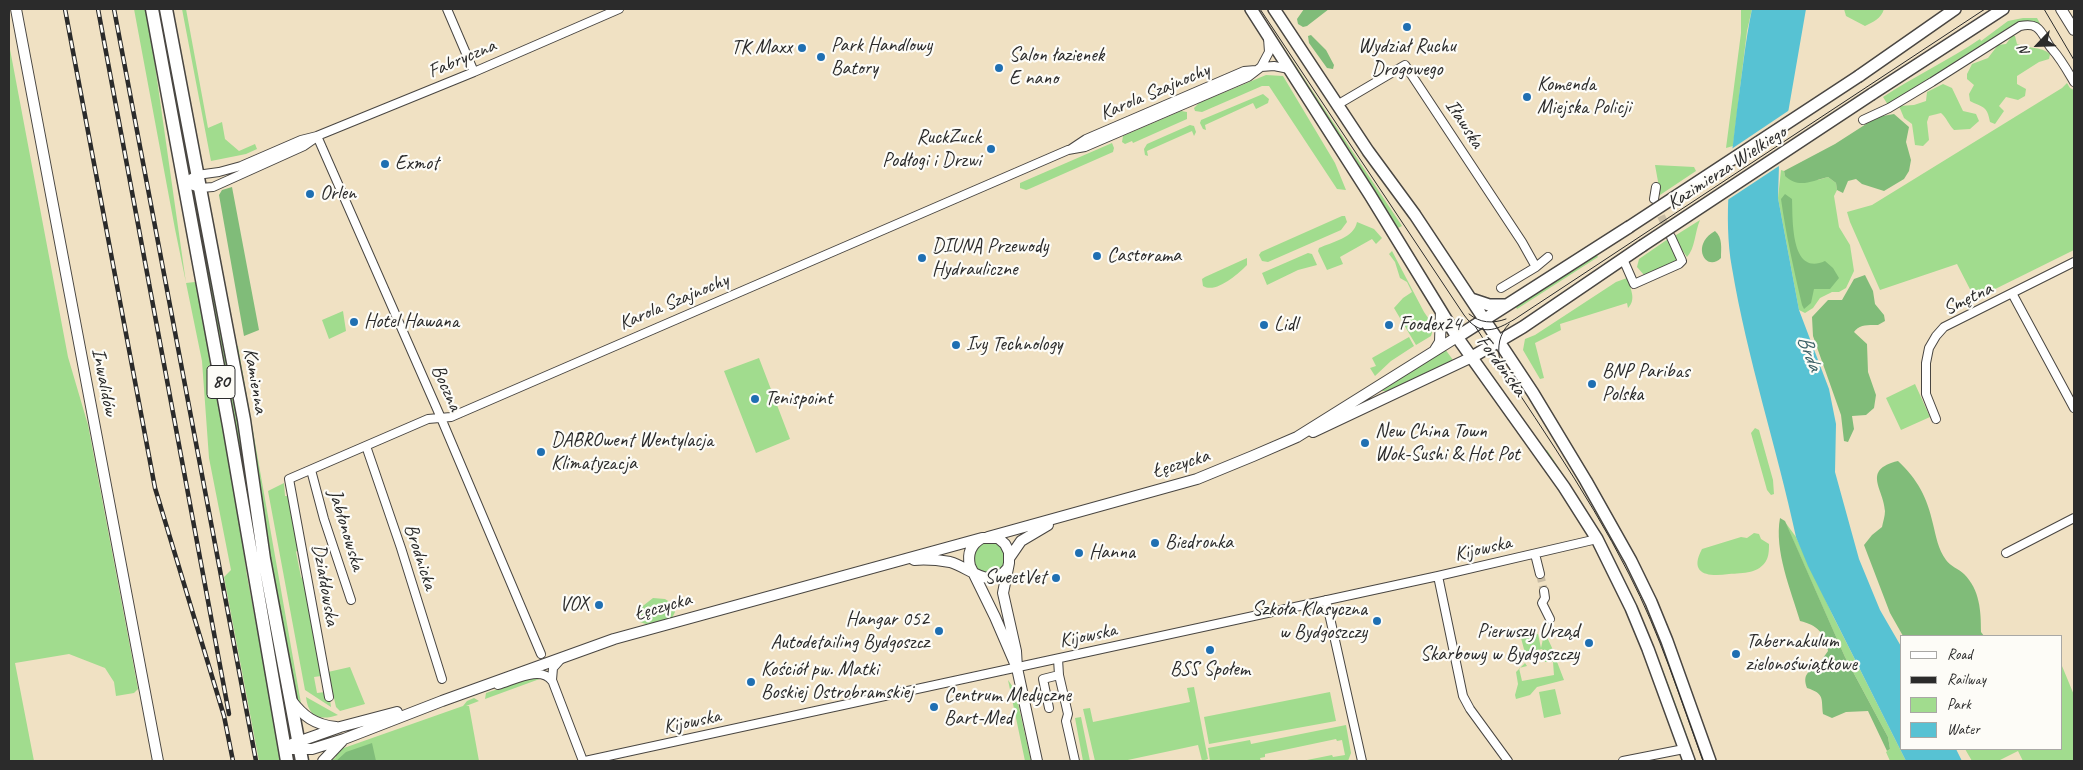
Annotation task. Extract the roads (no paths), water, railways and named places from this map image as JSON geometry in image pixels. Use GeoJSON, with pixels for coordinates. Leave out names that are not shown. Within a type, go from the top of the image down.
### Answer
{"type":"FeatureCollection","features":[{"type":"Feature","properties":{"kind":"main road","name":"Kamienna"},"geometry":{"type":"LineString","coordinates":[[152,9],[230,426],[254,581],[286,755]]}},
{"type":"Feature","properties":{"kind":"main road","name":"Kamienna"},"geometry":{"type":"LineString","coordinates":[[166,9],[244,420],[264,559],[300,751]]}},
{"type":"Feature","properties":{"kind":"main road","name":"Fordońska"},"geometry":{"type":"LineString","coordinates":[[1250,9],[1291,70],[1457,337],[1559,479],[1597,539],[1631,608],[1648,649],[1689,761]]}},
{"type":"Feature","properties":{"kind":"main road","name":"Fordońska"},"geometry":{"type":"LineString","coordinates":[[1274,9],[1337,105],[1485,320],[1570,454],[1632,561],[1667,641],[1710,761]]}},
{"type":"Feature","properties":{"kind":"main road"},"geometry":{"type":"LineString","coordinates":[[1457,337],[1629,228],[1859,76],[1954,9]]}},
{"type":"Feature","properties":{"kind":"main road","name":"Kazimierza Wielkiego"},"geometry":{"type":"LineString","coordinates":[[1472,357],[1499,342],[2003,9]]}},
{"type":"Feature","properties":{"kind":"main road"},"geometry":{"type":"LineString","coordinates":[[1471,299],[1489,306],[1509,305]]}},
{"type":"Feature","properties":{"kind":"main road"},"geometry":{"type":"LineString","coordinates":[[1516,368],[1512,343],[1517,330]]}},
{"type":"Feature","properties":{"kind":"street","name":"Inwalidów"},"geometry":{"type":"LineString","coordinates":[[16,9],[155,760]]}},
{"type":"Feature","properties":{"kind":"street"},"geometry":{"type":"LineString","coordinates":[[447,9],[474,72]]}},
{"type":"Feature","properties":{"kind":"street","name":"Fabryczna"},"geometry":{"type":"LineString","coordinates":[[184,183],[197,175],[242,166],[302,140],[317,136],[474,72],[619,9]]}},
{"type":"Feature","properties":{"kind":"street"},"geometry":{"type":"LineString","coordinates":[[2062,9],[2074,30]]}},
{"type":"Feature","properties":{"kind":"street"},"geometry":{"type":"LineString","coordinates":[[1863,120],[1889,108],[2020,26],[2025,25],[2033,26],[2040,31],[2051,49],[2057,53],[2074,82]]}},
{"type":"Feature","properties":{"kind":"street"},"geometry":{"type":"LineString","coordinates":[[1259,68],[1269,52],[1268,36]]}},
{"type":"Feature","properties":{"kind":"street","name":"Iławska"},"geometry":{"type":"LineString","coordinates":[[1337,105],[1406,65],[1522,242],[1536,267]]}},
{"type":"Feature","properties":{"kind":"street","name":"Karola Szajnochy"},"geometry":{"type":"LineString","coordinates":[[289,479],[428,419],[451,417],[1069,150],[1086,139],[1244,71],[1282,66],[1291,70]]}},
{"type":"Feature","properties":{"kind":"street","name":"Fabryczna"},"geometry":{"type":"LineString","coordinates":[[200,188],[213,187],[304,146],[317,136]]}},
{"type":"Feature","properties":{"kind":"street","name":"Boczna"},"geometry":{"type":"LineString","coordinates":[[317,136],[441,418],[541,654]]}},
{"type":"Feature","properties":{"kind":"street"},"geometry":{"type":"LineString","coordinates":[[184,183],[200,188]]}},
{"type":"Feature","properties":{"kind":"street"},"geometry":{"type":"LineString","coordinates":[[1654,199],[1656,187]]}},
{"type":"Feature","properties":{"kind":"street"},"geometry":{"type":"LineString","coordinates":[[1622,260],[1634,284],[1679,264],[1682,261],[1671,237]]}},
{"type":"Feature","properties":{"kind":"street"},"geometry":{"type":"LineString","coordinates":[[1501,288],[1536,267],[1548,257]]}},
{"type":"Feature","properties":{"kind":"street","name":"Smętna"},"geometry":{"type":"LineString","coordinates":[[1936,419],[1926,394],[1926,363],[1929,348],[1936,336],[1944,327],[2013,295],[2074,262]]}},
{"type":"Feature","properties":{"kind":"street"},"geometry":{"type":"LineString","coordinates":[[2013,295],[2074,408]]}},
{"type":"Feature","properties":{"kind":"street"},"geometry":{"type":"LineString","coordinates":[[1435,350],[1440,342],[1441,312]]}},
{"type":"Feature","properties":{"kind":"street","name":"Łęczycka"},"geometry":{"type":"LineString","coordinates":[[1297,437],[1457,337]]}},
{"type":"Feature","properties":{"kind":"street","name":"Łęczycka"},"geometry":{"type":"LineString","coordinates":[[286,755],[344,739],[442,701],[614,639],[898,562],[949,546],[1042,525],[1071,514],[1197,479],[1297,437],[1317,431],[1472,357]]}},
{"type":"Feature","properties":{"kind":"street","name":"Brodnicka"},"geometry":{"type":"LineString","coordinates":[[366,446],[442,679]]}},
{"type":"Feature","properties":{"kind":"street","name":"Jabłonowska"},"geometry":{"type":"LineString","coordinates":[[311,470],[324,519],[351,600]]}},
{"type":"Feature","properties":{"kind":"street","name":"Działdowska"},"geometry":{"type":"LineString","coordinates":[[289,479],[329,697]]}},
{"type":"Feature","properties":{"kind":"street"},"geometry":{"type":"LineString","coordinates":[[2006,553],[2074,518]]}},
{"type":"Feature","properties":{"kind":"street","name":"Łęczycka"},"geometry":{"type":"LineString","coordinates":[[1010,557],[1021,540],[1042,525]]}},
{"type":"Feature","properties":{"kind":"street"},"geometry":{"type":"LineString","coordinates":[[1017,668],[968,559],[971,546],[985,537],[998,538],[1005,544],[1010,557],[1004,593],[1016,651],[1017,668],[1037,761]]}},
{"type":"Feature","properties":{"kind":"street","name":"Kijowska"},"geometry":{"type":"LineString","coordinates":[[584,761],[1438,576],[1597,539]]}},
{"type":"Feature","properties":{"kind":"street"},"geometry":{"type":"LineString","coordinates":[[1535,554],[1540,574]]}},
{"type":"Feature","properties":{"kind":"street","name":"Łęczycka"},"geometry":{"type":"LineString","coordinates":[[898,562],[937,560],[951,563],[983,578],[994,578],[1007,568]]}},
{"type":"Feature","properties":{"kind":"street"},"geometry":{"type":"LineString","coordinates":[[1438,576],[1464,696],[1470,710],[1508,761]]}},
{"type":"Feature","properties":{"kind":"street"},"geometry":{"type":"LineString","coordinates":[[1544,591],[1545,598],[1542,603],[1550,619]]}},
{"type":"Feature","properties":{"kind":"street"},"geometry":{"type":"LineString","coordinates":[[1326,600],[1362,761]]}},
{"type":"Feature","properties":{"kind":"street"},"geometry":{"type":"LineString","coordinates":[[551,672],[555,665],[565,657]]}},
{"type":"Feature","properties":{"kind":"street"},"geometry":{"type":"LineString","coordinates":[[1058,659],[1059,675],[1068,714],[1066,721],[1075,761]]}},
{"type":"Feature","properties":{"kind":"street"},"geometry":{"type":"LineString","coordinates":[[541,666],[548,667],[551,672],[553,683],[584,761]]}},
{"type":"Feature","properties":{"kind":"street"},"geometry":{"type":"LineString","coordinates":[[474,690],[540,673],[548,676],[553,683]]}},
{"type":"Feature","properties":{"kind":"street"},"geometry":{"type":"LineString","coordinates":[[1049,708],[1043,679],[1059,675]]}},
{"type":"Feature","properties":{"kind":"street"},"geometry":{"type":"LineString","coordinates":[[290,699],[298,710],[310,720],[340,727]]}},
{"type":"Feature","properties":{"kind":"street","name":"Łęczycka"},"geometry":{"type":"LineString","coordinates":[[300,751],[340,727],[442,701]]}},
{"type":"Feature","properties":{"kind":"street"},"geometry":{"type":"LineString","coordinates":[[323,761],[344,739]]}},
{"type":"Feature","properties":{"kind":"street"},"geometry":{"type":"LineString","coordinates":[[1624,761],[1684,749]]}},
{"type":"Feature","properties":{"kind":"water","name":"Brda"},"geometry":{"type":"Polygon","coordinates":[[[1752,9],[1806,9],[1779,165],[1778,198],[1799,310],[1829,389],[1836,424],[1835,472],[1859,559],[1880,610],[1900,645],[1900,749],[1808,566],[1796,537],[1738,302],[1729,248],[1728,209],[1730,169],[1747,34],[1752,9]]]}},
{"type":"Feature","properties":{"kind":"water"},"geometry":{"type":"Polygon","coordinates":[[[1900,750],[1956,750],[1962,761],[1906,761],[1900,750]]]}},
{"type":"Feature","properties":{"kind":"tunnel"},"geometry":{"type":"LineString","coordinates":[[1656,205],[1669,233]]}},
{"type":"Feature","properties":{"kind":"tunnel"},"geometry":{"type":"LineString","coordinates":[[1540,574],[1544,591]]}},
{"type":"Feature","properties":{"kind":"tram line"},"geometry":{"type":"LineString","coordinates":[[1260,9],[1464,315],[1476,327],[1488,330],[1501,327],[1515,319],[1985,9]]}},
{"type":"Feature","properties":{"kind":"tram line"},"geometry":{"type":"LineString","coordinates":[[2044,9],[2074,60]]}},
{"type":"Feature","properties":{"kind":"tram line"},"geometry":{"type":"LineString","coordinates":[[1469,314],[1486,322],[1506,319]]}},
{"type":"Feature","properties":{"kind":"tram line"},"geometry":{"type":"LineString","coordinates":[[1500,361],[1500,341],[1503,332],[1509,324]]}},
{"type":"Feature","properties":{"kind":"tram line"},"geometry":{"type":"LineString","coordinates":[[1475,326],[1575,479],[1629,574],[1660,643],[1703,761]]}},
{"type":"Feature","properties":{"kind":"railway"},"geometry":{"type":"LineString","coordinates":[[65,9],[155,488],[224,716],[233,761]]}},
{"type":"Feature","properties":{"kind":"railway"},"geometry":{"type":"LineString","coordinates":[[98,9],[229,714]]}},
{"type":"Feature","properties":{"kind":"railway"},"geometry":{"type":"LineString","coordinates":[[114,9],[256,761]]}},
{"type":"Feature","properties":{"kind":"place","name":"Wydział Ruchu Drogowego"},"geometry":{"type":"Point","coordinates":[1407,27]}},
{"type":"Feature","properties":{"kind":"place","name":"TK Maxx"},"geometry":{"type":"Point","coordinates":[802,48]}},
{"type":"Feature","properties":{"kind":"place","name":"Park Handlowy Batory"},"geometry":{"type":"Point","coordinates":[821,57]}},
{"type":"Feature","properties":{"kind":"place","name":"Salon łazienek E nano"},"geometry":{"type":"Point","coordinates":[999,68]}},
{"type":"Feature","properties":{"kind":"place","name":"Komenda Miejska Policji"},"geometry":{"type":"Point","coordinates":[1527,97]}},
{"type":"Feature","properties":{"kind":"place","name":"RuckZuck Podłogi i Drzwi"},"geometry":{"type":"Point","coordinates":[991,149]}},
{"type":"Feature","properties":{"kind":"place","name":"Exmot"},"geometry":{"type":"Point","coordinates":[385,164]}},
{"type":"Feature","properties":{"kind":"place","name":"Orlen"},"geometry":{"type":"Point","coordinates":[310,194]}},
{"type":"Feature","properties":{"kind":"place","name":"Castorama"},"geometry":{"type":"Point","coordinates":[1097,256]}},
{"type":"Feature","properties":{"kind":"place","name":"DIUNA Przewody Hydrauliczne"},"geometry":{"type":"Point","coordinates":[922,258]}},
{"type":"Feature","properties":{"kind":"place","name":"Hotel Hawana"},"geometry":{"type":"Point","coordinates":[354,322]}},
{"type":"Feature","properties":{"kind":"place","name":"Lidl"},"geometry":{"type":"Point","coordinates":[1264,325]}},
{"type":"Feature","properties":{"kind":"place","name":"Foodex24"},"geometry":{"type":"Point","coordinates":[1389,325]}},
{"type":"Feature","properties":{"kind":"place","name":"Ivy Technology"},"geometry":{"type":"Point","coordinates":[956,345]}},
{"type":"Feature","properties":{"kind":"place","name":"BNP Paribas Polska"},"geometry":{"type":"Point","coordinates":[1592,384]}},
{"type":"Feature","properties":{"kind":"place","name":"Tenispoint"},"geometry":{"type":"Point","coordinates":[755,399]}},
{"type":"Feature","properties":{"kind":"place","name":"New China Town Wok-Sushi & Hot Pot"},"geometry":{"type":"Point","coordinates":[1365,443]}},
{"type":"Feature","properties":{"kind":"place","name":"DABROwent Wentylacja Klimatyzacja"},"geometry":{"type":"Point","coordinates":[541,452]}},
{"type":"Feature","properties":{"kind":"place","name":"Biedronka"},"geometry":{"type":"Point","coordinates":[1155,543]}},
{"type":"Feature","properties":{"kind":"place","name":"Hanna"},"geometry":{"type":"Point","coordinates":[1079,553]}},
{"type":"Feature","properties":{"kind":"place","name":"SweetVet"},"geometry":{"type":"Point","coordinates":[1056,578]}},
{"type":"Feature","properties":{"kind":"place","name":"VOX"},"geometry":{"type":"Point","coordinates":[599,605]}},
{"type":"Feature","properties":{"kind":"place","name":"Szkoła Klasyczna w Bydgoszczy"},"geometry":{"type":"Point","coordinates":[1377,621]}},
{"type":"Feature","properties":{"kind":"place","name":"Hangar 052 Autodetailing Bydgoszcz"},"geometry":{"type":"Point","coordinates":[939,631]}},
{"type":"Feature","properties":{"kind":"place","name":"Pierwszy Urząd Skarbowy w Bydgoszczy"},"geometry":{"type":"Point","coordinates":[1589,643]}},
{"type":"Feature","properties":{"kind":"place","name":"BSS Społem"},"geometry":{"type":"Point","coordinates":[1210,650]}},
{"type":"Feature","properties":{"kind":"place","name":"Tabernakulum zielonoświątkowe"},"geometry":{"type":"Point","coordinates":[1736,654]}},
{"type":"Feature","properties":{"kind":"place","name":"Kościół pw. Matki Boskiej Ostrobramskiej"},"geometry":{"type":"Point","coordinates":[751,682]}},
{"type":"Feature","properties":{"kind":"place","name":"Centrum Medyczne Bart-Med"},"geometry":{"type":"Point","coordinates":[934,707]}}]}
